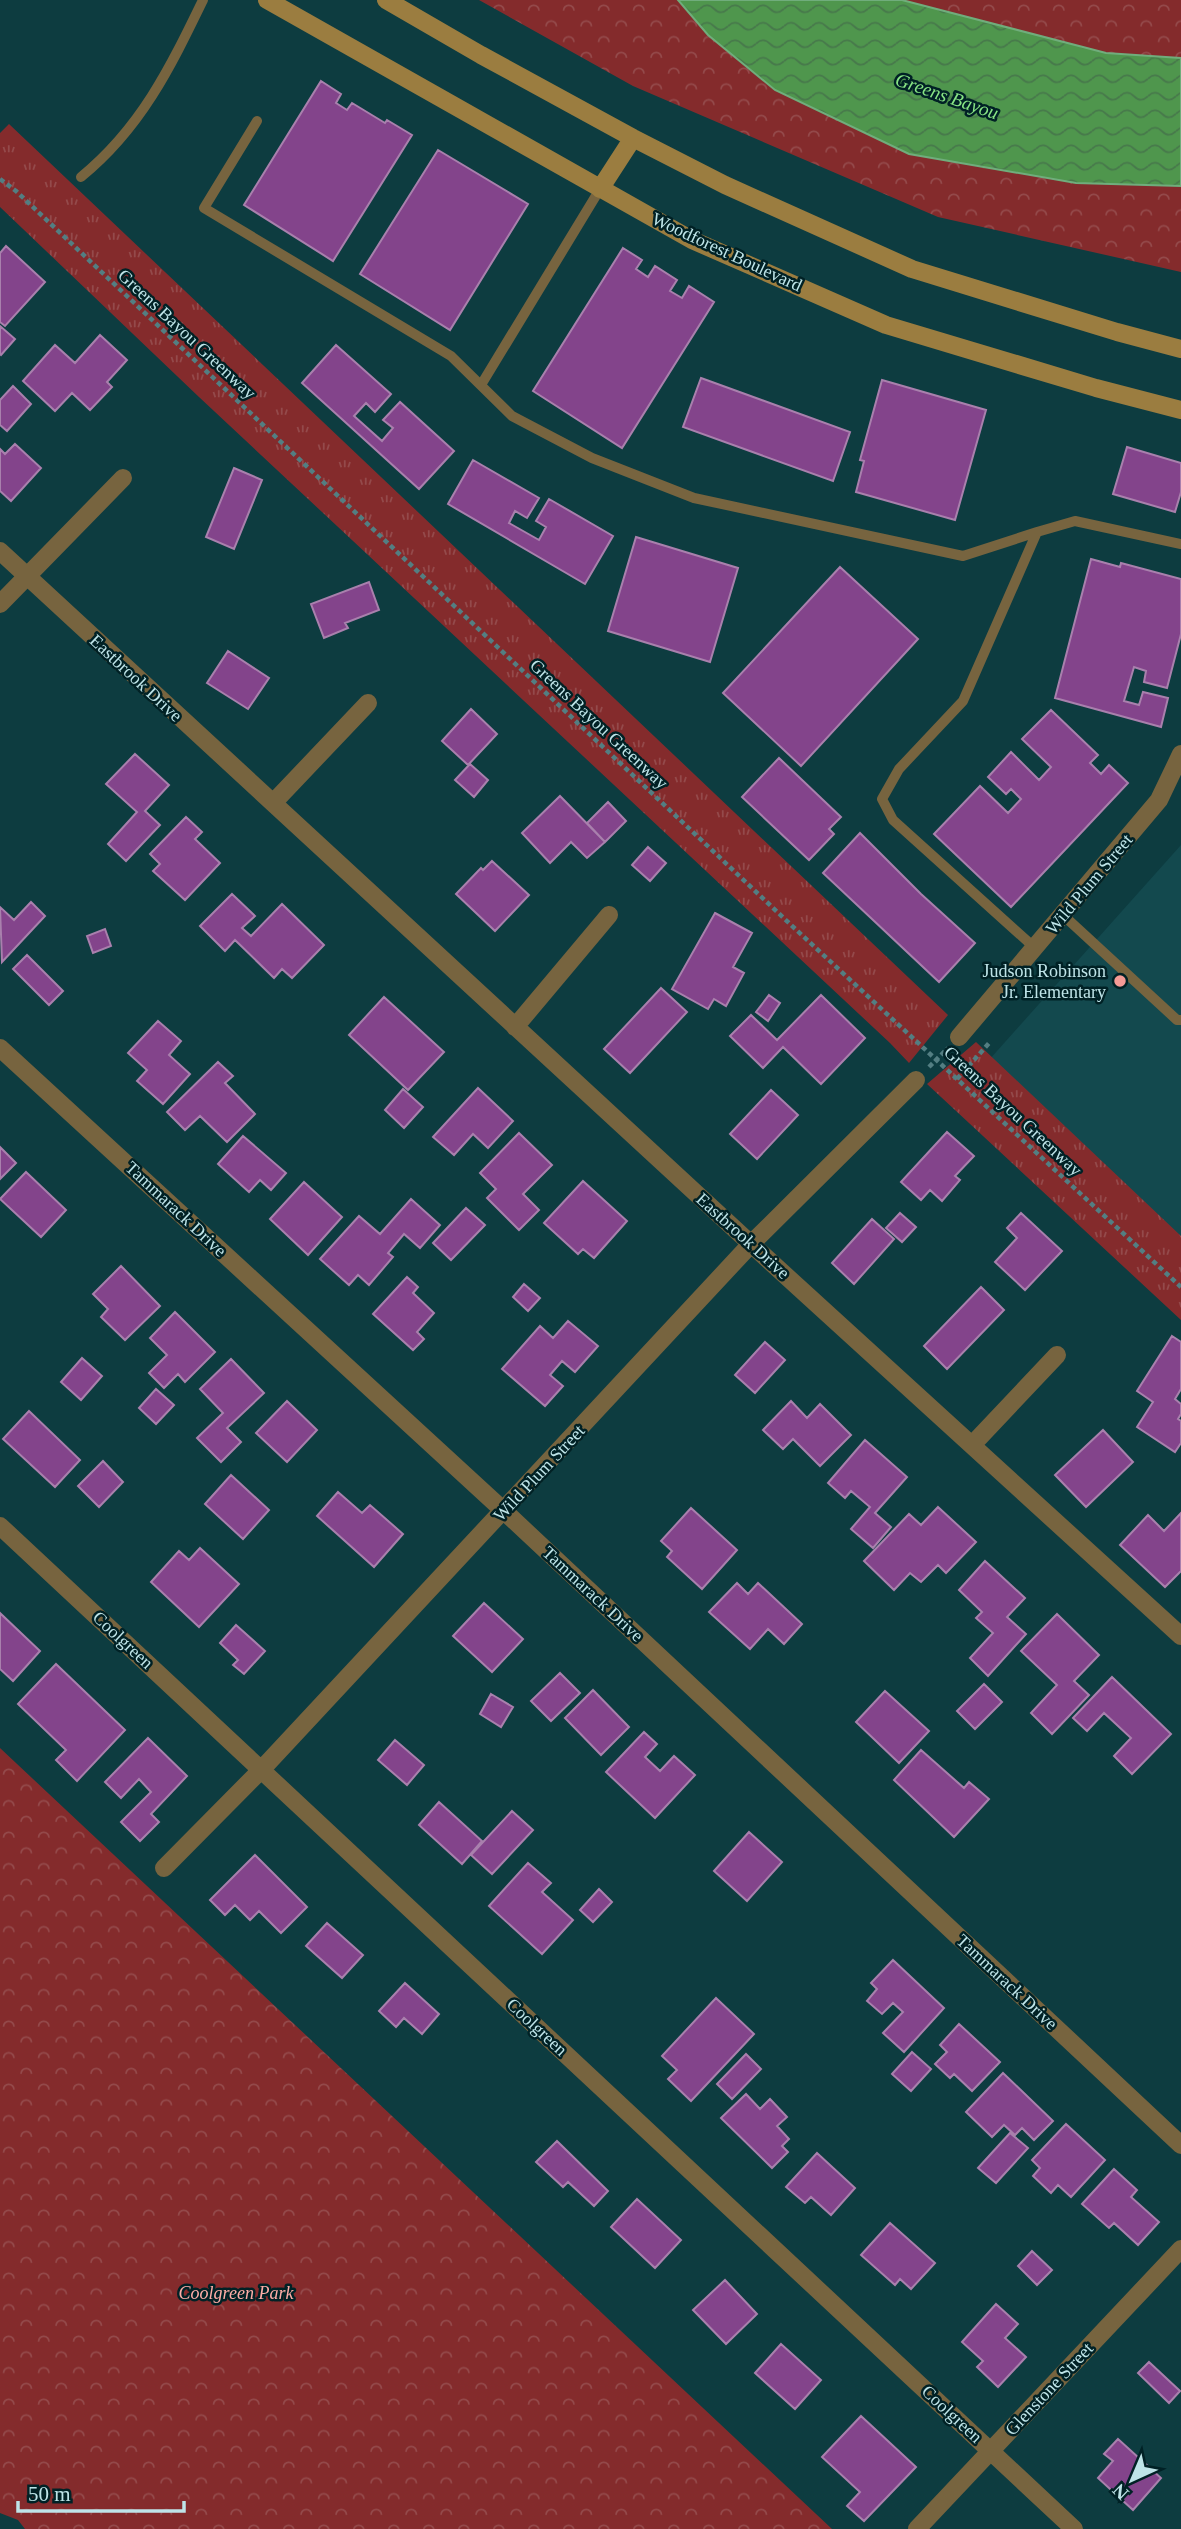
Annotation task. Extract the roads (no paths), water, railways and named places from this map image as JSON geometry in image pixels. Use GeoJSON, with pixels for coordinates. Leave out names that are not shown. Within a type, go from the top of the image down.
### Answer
{"type":"FeatureCollection","features":[{"type":"Feature","properties":{"kind":"main road","name":"Woodforest Boulevard"},"geometry":{"type":"LineString","coordinates":[[267,0],[692,240],[886,325],[1096,388],[1181,410]]}},
{"type":"Feature","properties":{"kind":"main road"},"geometry":{"type":"LineString","coordinates":[[386,0],[633,138],[725,185],[912,269],[1181,349]]}},
{"type":"Feature","properties":{"kind":"main road"},"geometry":{"type":"LineString","coordinates":[[600,189],[633,138]]}},
{"type":"Feature","properties":{"kind":"street"},"geometry":{"type":"LineString","coordinates":[[0,604],[123,478]]}},
{"type":"Feature","properties":{"kind":"street","name":"Eastbrook Drive"},"geometry":{"type":"LineString","coordinates":[[0,551],[751,1244],[1181,1636]]}},
{"type":"Feature","properties":{"kind":"street"},"geometry":{"type":"LineString","coordinates":[[273,803],[368,704]]}},
{"type":"Feature","properties":{"kind":"street","name":"Wild Plum Street"},"geometry":{"type":"LineString","coordinates":[[959,1037],[1159,800],[1181,754]]}},
{"type":"Feature","properties":{"kind":"street"},"geometry":{"type":"LineString","coordinates":[[515,1027],[609,915]]}},
{"type":"Feature","properties":{"kind":"street","name":"Tammarack Drive"},"geometry":{"type":"LineString","coordinates":[[0,1048],[504,1511],[1181,2145]]}},
{"type":"Feature","properties":{"kind":"street","name":"Wild Plum Street"},"geometry":{"type":"LineString","coordinates":[[164,1868],[262,1769],[751,1244],[916,1080]]}},
{"type":"Feature","properties":{"kind":"street"},"geometry":{"type":"LineString","coordinates":[[973,1444],[1057,1355]]}},
{"type":"Feature","properties":{"kind":"street","name":"Coolgreen"},"geometry":{"type":"LineString","coordinates":[[0,1526],[1074,2529]]}},
{"type":"Feature","properties":{"kind":"street","name":"Glenstone Street"},"geometry":{"type":"LineString","coordinates":[[917,2529],[1181,2249]]}},
{"type":"Feature","properties":{"kind":"lane"},"geometry":{"type":"LineString","coordinates":[[81,177],[126,134],[149,103],[204,0]]}},
{"type":"Feature","properties":{"kind":"lane"},"geometry":{"type":"LineString","coordinates":[[257,121],[204,208],[451,356],[512,416],[592,458],[694,498],[963,556],[1075,521],[1181,544]]}},
{"type":"Feature","properties":{"kind":"lane"},"geometry":{"type":"LineString","coordinates":[[481,385],[600,189]]}},
{"type":"Feature","properties":{"kind":"lane"},"geometry":{"type":"LineString","coordinates":[[1035,948],[893,820],[882,799],[899,769],[963,701],[1037,532]]}},
{"type":"Feature","properties":{"kind":"lane"},"geometry":{"type":"LineString","coordinates":[[1063,915],[1180,1021]]}},
{"type":"Feature","properties":{"kind":"water","name":"Greens Bayou"},"geometry":{"type":"Polygon","coordinates":[[[678,0],[902,0],[1106,53],[1181,58],[1181,186],[1076,183],[909,154],[775,90],[708,35],[678,0]]]}},
{"type":"Feature","properties":{"kind":"place","name":"Judson Robinson Jr. Elementary"},"geometry":{"type":"Point","coordinates":[1120,981]}},
{"type":"Feature","properties":{"kind":"park label","name":"Coolgreen Park"},"geometry":{"type":"Point","coordinates":[236,2293]}}]}
